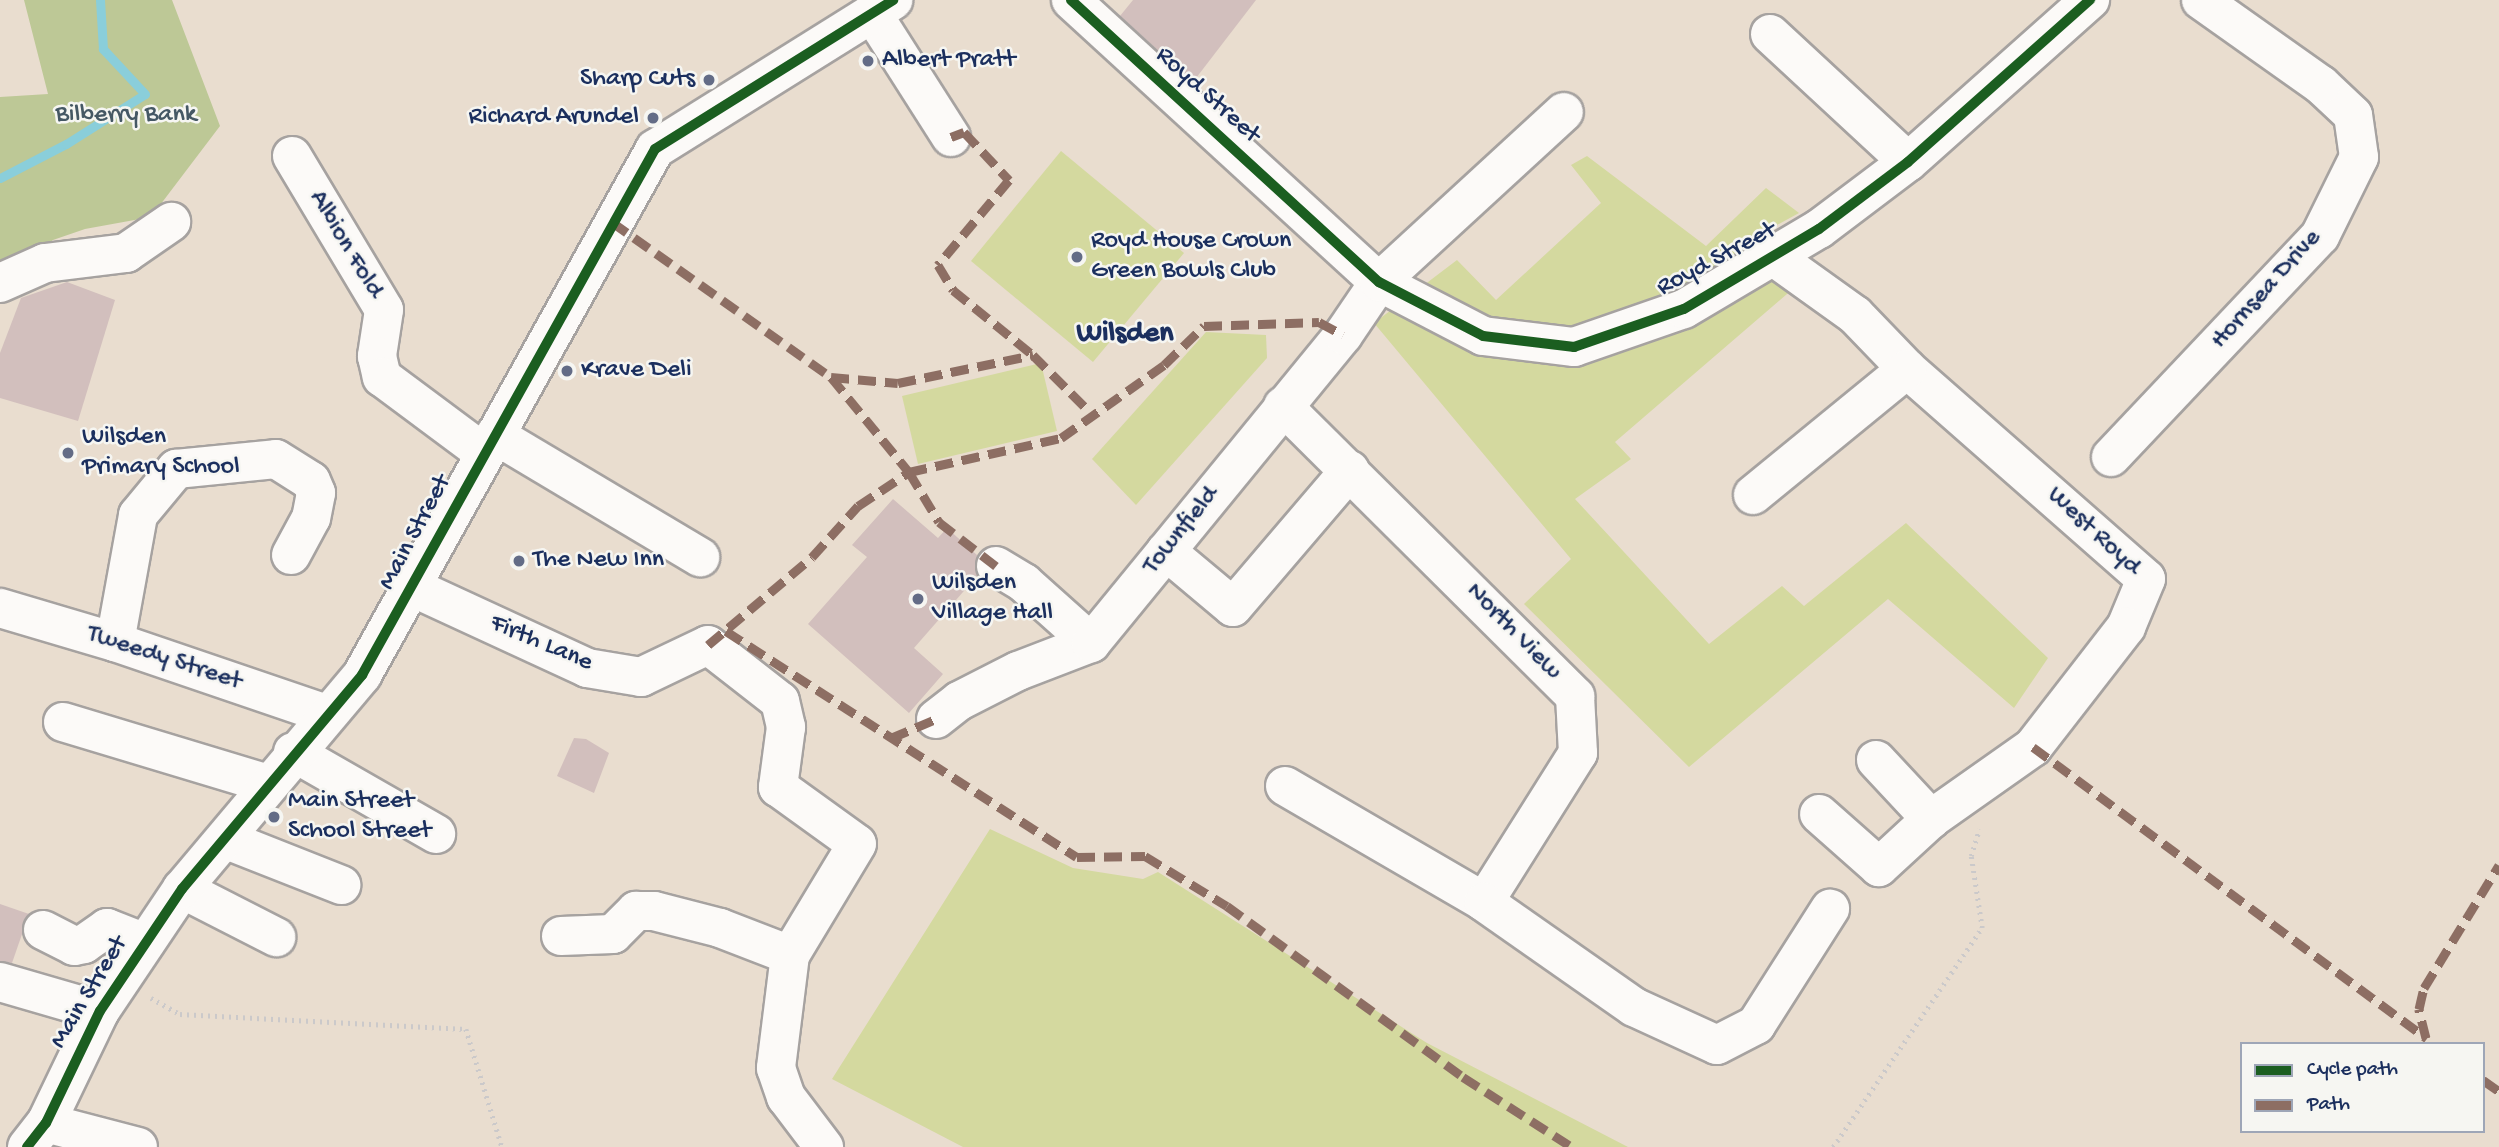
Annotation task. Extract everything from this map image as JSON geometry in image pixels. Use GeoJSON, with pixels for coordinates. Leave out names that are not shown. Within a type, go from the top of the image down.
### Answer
{"type":"FeatureCollection","features":[{"type":"Feature","properties":{"kind":"street","name":"Royd Street"},"geometry":{"type":"LineString","coordinates":[[1071,0],[1379,282],[1483,336],[1574,347],[1684,309],[1774,257],[1908,162],[2090,0]]}},
{"type":"Feature","properties":{"kind":"street","name":"Hornsea Drive"},"geometry":{"type":"LineString","coordinates":[[2111,457],[2320,236],[2359,157],[2353,115],[2321,85],[2201,0]]}},
{"type":"Feature","properties":{"kind":"street"},"geometry":{"type":"LineString","coordinates":[[882,7],[951,137]]}},
{"type":"Feature","properties":{"kind":"street","name":"Main Street"},"geometry":{"type":"LineString","coordinates":[[37,1135],[110,996],[182,889],[227,840],[293,752],[362,676],[414,588],[490,444],[655,149],[882,7]]}},
{"type":"Feature","properties":{"kind":"street"},"geometry":{"type":"LineString","coordinates":[[1770,34],[1908,162]]}},
{"type":"Feature","properties":{"kind":"street","name":"Townfield"},"geometry":{"type":"LineString","coordinates":[[936,719],[959,701],[1018,671],[1091,643],[1343,335],[1379,282],[1564,112]]}},
{"type":"Feature","properties":{"kind":"street","name":"Albion Fold"},"geometry":{"type":"LineString","coordinates":[[292,156],[384,310],[377,356],[382,377],[490,444],[700,557]]}},
{"type":"Feature","properties":{"kind":"street"},"geometry":{"type":"LineString","coordinates":[[0,283],[45,262],[126,253],[171,222]]}},
{"type":"Feature","properties":{"kind":"street","name":"West Royd"},"geometry":{"type":"LineString","coordinates":[[1774,257],[1856,315],[1907,369],[2146,579],[2126,626],[2041,736],[1992,777],[1931,819],[1879,867],[1819,814]]}},
{"type":"Feature","properties":{"kind":"street"},"geometry":{"type":"LineString","coordinates":[[1753,495],[1907,369]]}},
{"type":"Feature","properties":{"kind":"street","name":"North View"},"geometry":{"type":"LineString","coordinates":[[1283,406],[1575,696],[1578,753],[1484,902]]}},
{"type":"Feature","properties":{"kind":"street"},"geometry":{"type":"LineString","coordinates":[[115,642],[138,515],[176,469],[276,459],[311,481],[316,493],[312,518],[290,555]]}},
{"type":"Feature","properties":{"kind":"street"},"geometry":{"type":"LineString","coordinates":[[1166,551],[1233,607],[1350,470]]}},
{"type":"Feature","properties":{"kind":"street"},"geometry":{"type":"LineString","coordinates":[[996,566],[1024,583],[1091,643]]}},
{"type":"Feature","properties":{"kind":"street","name":"Firth Lane"},"geometry":{"type":"LineString","coordinates":[[414,588],[587,668],[641,677],[708,645],[780,701],[786,727],[778,787],[857,844],[790,955]]}},
{"type":"Feature","properties":{"kind":"street","name":"Tweedy Street"},"geometry":{"type":"LineString","coordinates":[[0,608],[115,642],[327,714]]}},
{"type":"Feature","properties":{"kind":"street"},"geometry":{"type":"LineString","coordinates":[[63,722],[269,784]]}},
{"type":"Feature","properties":{"kind":"street"},"geometry":{"type":"LineString","coordinates":[[293,752],[436,834]]}},
{"type":"Feature","properties":{"kind":"street"},"geometry":{"type":"LineString","coordinates":[[1876,760],[1931,819]]}},
{"type":"Feature","properties":{"kind":"street"},"geometry":{"type":"LineString","coordinates":[[1285,786],[1484,902],[1634,1007],[1717,1045],[1756,1025],[1830,909]]}},
{"type":"Feature","properties":{"kind":"street"},"geometry":{"type":"LineString","coordinates":[[227,840],[341,885]]}},
{"type":"Feature","properties":{"kind":"street"},"geometry":{"type":"LineString","coordinates":[[182,889],[276,937]]}},
{"type":"Feature","properties":{"kind":"street"},"geometry":{"type":"LineString","coordinates":[[561,936],[613,934],[636,911],[654,911],[754,941],[790,955],[776,1068],[786,1097],[824,1147]]}},
{"type":"Feature","properties":{"kind":"street"},"geometry":{"type":"LineString","coordinates":[[43,930],[74,946],[84,944],[107,928],[145,943]]}},
{"type":"Feature","properties":{"kind":"street"},"geometry":{"type":"LineString","coordinates":[[0,982],[110,996]]}},
{"type":"Feature","properties":{"kind":"street"},"geometry":{"type":"LineString","coordinates":[[37,1135],[138,1147]]}},
{"type":"Feature","properties":{"kind":"path"},"geometry":{"type":"LineString","coordinates":[[1833,1147],[1982,928],[1971,856],[1992,777]]}},
{"type":"Feature","properties":{"kind":"path"},"geometry":{"type":"LineString","coordinates":[[110,996],[180,1014],[466,1028],[502,1147]]}},
{"type":"Feature","properties":{"kind":"green space","name":"Bilberry Bank"},"geometry":{"type":"Polygon","coordinates":[[[24,0],[172,0],[220,126],[151,217],[85,229],[53,240],[0,283],[0,97],[48,94],[24,0]]]}},
{"type":"Feature","properties":{"kind":"green space","name":"Royd House Crown Green Bowls Club"},"geometry":{"type":"Polygon","coordinates":[[[1061,151],[1184,253],[1093,362],[971,261],[1061,151]]]}},
{"type":"Feature","properties":{"kind":"green space"},"geometry":{"type":"Polygon","coordinates":[[[1587,156],[1706,246],[1766,188],[1799,213],[1744,243],[1794,288],[1615,442],[1631,459],[1575,499],[1709,644],[1782,586],[1804,606],[1906,523],[2048,658],[2014,708],[1888,599],[1689,767],[1524,604],[1571,559],[1374,323],[1457,260],[1496,300],[1601,203],[1571,165],[1587,156]]]}},
{"type":"Feature","properties":{"kind":"green space"},"geometry":{"type":"Polygon","coordinates":[[[1206,332],[1266,335],[1267,358],[1136,505],[1092,459],[1206,332]]]}},
{"type":"Feature","properties":{"kind":"green space"},"geometry":{"type":"Polygon","coordinates":[[[1041,363],[1057,431],[918,464],[902,396],[1041,363]]]}},
{"type":"Feature","properties":{"kind":"green space"},"geometry":{"type":"Polygon","coordinates":[[[990,829],[1073,868],[1143,879],[1158,872],[1427,1043],[1628,1147],[963,1147],[832,1079],[990,829]]]}},
{"type":"Feature","properties":{"kind":"building"},"geometry":{"type":"Polygon","coordinates":[[[1133,0],[1256,0],[1193,82],[1120,16],[1133,0]]]}},
{"type":"Feature","properties":{"kind":"building"},"geometry":{"type":"Polygon","coordinates":[[[67,282],[115,300],[78,421],[0,398],[0,353],[21,298],[67,282]]]}},
{"type":"Feature","properties":{"kind":"building","name":"Wilsden Village Hall"},"geometry":{"type":"Polygon","coordinates":[[[893,499],[938,538],[947,528],[977,555],[977,576],[914,648],[943,674],[909,713],[808,624],[867,557],[852,545],[893,499]]]}},
{"type":"Feature","properties":{"kind":"building"},"geometry":{"type":"Polygon","coordinates":[[[574,738],[586,739],[609,753],[594,793],[557,776],[574,738]]]}},
{"type":"Feature","properties":{"kind":"building"},"geometry":{"type":"Polygon","coordinates":[[[0,904],[29,914],[12,963],[0,961],[0,904]]]}},
{"type":"Feature","properties":{"kind":"waterway"},"geometry":{"type":"LineString","coordinates":[[0,178],[66,144],[145,94],[103,49],[100,0]]}},
{"type":"Feature","properties":{"kind":"marked path"},"geometry":{"type":"LineString","coordinates":[[951,137],[964,132],[1009,180],[938,265],[953,290],[1033,355]]}},
{"type":"Feature","properties":{"kind":"marked path"},"geometry":{"type":"LineString","coordinates":[[612,222],[831,377],[909,472],[939,522],[996,566]]}},
{"type":"Feature","properties":{"kind":"marked path"},"geometry":{"type":"LineString","coordinates":[[708,645],[812,557],[858,506],[909,472],[1061,438],[1164,365],[1204,326],[1319,322],[1343,335]]}},
{"type":"Feature","properties":{"kind":"marked path"},"geometry":{"type":"LineString","coordinates":[[831,377],[898,383],[1033,355],[1093,415]]}},
{"type":"Feature","properties":{"kind":"marked path"},"geometry":{"type":"LineString","coordinates":[[726,631],[1077,857],[1145,856],[1227,906],[1463,1077],[1572,1147]]}},
{"type":"Feature","properties":{"kind":"marked path"},"geometry":{"type":"LineString","coordinates":[[891,738],[936,719]]}},
{"type":"Feature","properties":{"kind":"marked path"},"geometry":{"type":"LineString","coordinates":[[2033,747],[2427,1039]]}},
{"type":"Feature","properties":{"kind":"marked path"},"geometry":{"type":"LineString","coordinates":[[2426,1038],[2419,1009],[2424,988],[2499,865]]}},
{"type":"Feature","properties":{"kind":"marked path"},"geometry":{"type":"LineString","coordinates":[[2485,1081],[2499,1091]]}},
{"type":"Feature","properties":{"kind":"cycle path"},"geometry":{"type":"LineString","coordinates":[[27,1147],[46,1123],[100,1011],[182,889],[362,675],[655,149],[893,0]]}},
{"type":"Feature","properties":{"kind":"cycle path"},"geometry":{"type":"LineString","coordinates":[[1071,0],[1379,282],[1483,336],[1574,347],[1684,309],[1819,229],[1908,162],[2090,0]]}},
{"type":"Feature","properties":{"kind":"place","name":"Albert Pratt"},"geometry":{"type":"Point","coordinates":[868,61]}},
{"type":"Feature","properties":{"kind":"place","name":"Sharp Cuts"},"geometry":{"type":"Point","coordinates":[709,80]}},
{"type":"Feature","properties":{"kind":"place","name":"Richard Arundel"},"geometry":{"type":"Point","coordinates":[653,118]}},
{"type":"Feature","properties":{"kind":"place","name":"Royd House Crown Green Bowls Club"},"geometry":{"type":"Point","coordinates":[1077,257]}},
{"type":"Feature","properties":{"kind":"place","name":"Krave Deli"},"geometry":{"type":"Point","coordinates":[567,371]}},
{"type":"Feature","properties":{"kind":"place","name":"Wilsden Primary School"},"geometry":{"type":"Point","coordinates":[68,453]}},
{"type":"Feature","properties":{"kind":"place","name":"The New Inn"},"geometry":{"type":"Point","coordinates":[519,561]}},
{"type":"Feature","properties":{"kind":"place","name":"Wilsden Village Hall"},"geometry":{"type":"Point","coordinates":[918,599]}},
{"type":"Feature","properties":{"kind":"place","name":"Main Street School Street"},"geometry":{"type":"Point","coordinates":[274,817]}},
{"type":"Feature","properties":{"kind":"district","name":"Wilsden"},"geometry":{"type":"Point","coordinates":[1125,335]}}]}
